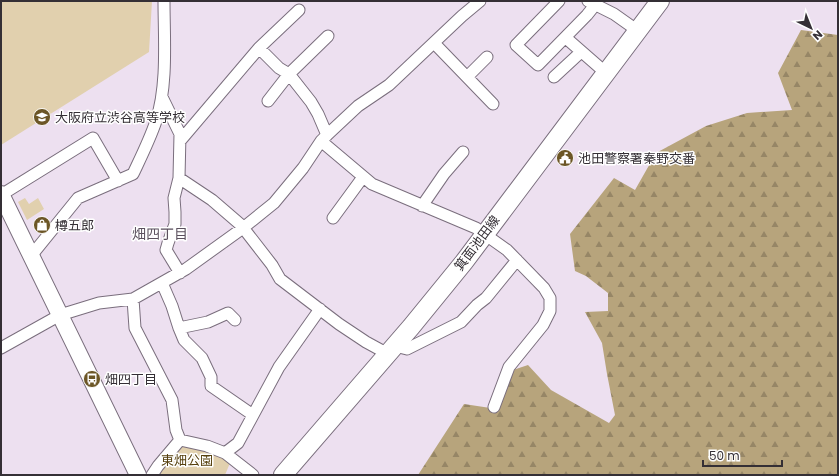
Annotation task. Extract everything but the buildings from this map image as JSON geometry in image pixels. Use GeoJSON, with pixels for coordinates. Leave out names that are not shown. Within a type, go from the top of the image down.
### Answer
{"type":"FeatureCollection","features":[{"type":"Feature","properties":{"kind":"main road","name":"箕面池田線"},"geometry":{"type":"LineString","coordinates":[[283,475],[391,350],[464,262],[660,1]]}},
{"type":"Feature","properties":{"kind":"street"},"geometry":{"type":"LineString","coordinates":[[31,256],[78,198],[133,174],[156,121],[162,96],[165,48],[164,1]]}},
{"type":"Feature","properties":{"kind":"street"},"geometry":{"type":"LineString","coordinates":[[1,348],[60,315],[99,303],[133,299],[180,273],[243,228],[274,203],[303,168],[324,138],[358,106],[388,85],[480,1]]}},
{"type":"Feature","properties":{"kind":"street"},"geometry":{"type":"LineString","coordinates":[[559,1],[516,45],[538,65],[566,38],[592,3],[614,14],[638,31]]}},
{"type":"Feature","properties":{"kind":"street"},"geometry":{"type":"LineString","coordinates":[[180,141],[259,48],[299,10]]}},
{"type":"Feature","properties":{"kind":"street"},"geometry":{"type":"LineString","coordinates":[[268,101],[289,74],[328,36]]}},
{"type":"Feature","properties":{"kind":"street"},"geometry":{"type":"LineString","coordinates":[[566,38],[606,73]]}},
{"type":"Feature","properties":{"kind":"street"},"geometry":{"type":"LineString","coordinates":[[434,43],[492,104]]}},
{"type":"Feature","properties":{"kind":"street"},"geometry":{"type":"LineString","coordinates":[[259,48],[279,68],[289,74],[311,102],[318,114],[324,138],[363,177],[383,190],[485,233],[507,250],[544,288],[550,298],[550,311],[543,325],[509,367],[494,407]]}},
{"type":"Feature","properties":{"kind":"street"},"geometry":{"type":"LineString","coordinates":[[554,77],[581,52]]}},
{"type":"Feature","properties":{"kind":"street"},"geometry":{"type":"LineString","coordinates":[[467,77],[487,57]]}},
{"type":"Feature","properties":{"kind":"street"},"geometry":{"type":"LineString","coordinates":[[162,96],[180,134],[178,178],[174,198],[175,224],[166,250],[180,273]]}},
{"type":"Feature","properties":{"kind":"street"},"geometry":{"type":"LineString","coordinates":[[118,181],[93,138],[1,195],[138,475]]}},
{"type":"Feature","properties":{"kind":"street"},"geometry":{"type":"LineString","coordinates":[[422,206],[444,174],[464,152]]}},
{"type":"Feature","properties":{"kind":"street"},"geometry":{"type":"LineString","coordinates":[[333,218],[363,177]]}},
{"type":"Feature","properties":{"kind":"street"},"geometry":{"type":"LineString","coordinates":[[178,178],[212,200],[241,225],[272,265],[280,279],[366,342],[391,350],[407,349],[461,322],[486,298],[517,260]]}},
{"type":"Feature","properties":{"kind":"street"},"geometry":{"type":"LineString","coordinates":[[162,283],[184,340],[202,358],[211,377],[212,386],[253,415]]}},
{"type":"Feature","properties":{"kind":"street"},"geometry":{"type":"LineString","coordinates":[[133,299],[135,328],[172,400],[176,430],[180,440]]}},
{"type":"Feature","properties":{"kind":"street"},"geometry":{"type":"LineString","coordinates":[[225,453],[238,443],[279,367],[320,308]]}},
{"type":"Feature","properties":{"kind":"street"},"geometry":{"type":"LineString","coordinates":[[179,328],[208,322],[228,313],[234,320]]}},
{"type":"Feature","properties":{"kind":"street"},"geometry":{"type":"LineString","coordinates":[[180,440],[207,446],[225,453],[252,475]]}},
{"type":"Feature","properties":{"kind":"street"},"geometry":{"type":"LineString","coordinates":[[152,475],[180,440]]}},
{"type":"Feature","properties":{"kind":"green space","name":"大阪府立渋谷高等学校"},"geometry":{"type":"Polygon","coordinates":[[[1,1],[152,1],[149,52],[1,145],[1,1]]]}},
{"type":"Feature","properties":{"kind":"green space"},"geometry":{"type":"Polygon","coordinates":[[[801,30],[838,35],[838,475],[418,475],[464,404],[497,409],[513,370],[528,365],[551,390],[609,423],[615,415],[602,343],[585,312],[608,311],[608,293],[586,276],[575,271],[570,234],[614,178],[635,190],[656,153],[706,126],[747,113],[792,110],[778,73],[801,30]]]}},
{"type":"Feature","properties":{"kind":"green space"},"geometry":{"type":"Polygon","coordinates":[[[25,198],[29,204],[38,198],[44,209],[27,220],[18,202],[25,198]]]}},
{"type":"Feature","properties":{"kind":"green space","name":"東畑公園"},"geometry":{"type":"Polygon","coordinates":[[[182,445],[216,452],[230,463],[225,475],[154,475],[182,445]]]}},
{"type":"Feature","properties":{"kind":"place","name":"大阪府立渋谷高等学校"},"geometry":{"type":"Point","coordinates":[42,117]}},
{"type":"Feature","properties":{"kind":"place","name":"池田警察署秦野交番"},"geometry":{"type":"Point","coordinates":[565,158]}},
{"type":"Feature","properties":{"kind":"place","name":"樽五郎"},"geometry":{"type":"Point","coordinates":[42,225]}},
{"type":"Feature","properties":{"kind":"place","name":"畑四丁目"},"geometry":{"type":"Point","coordinates":[92,379]}},
{"type":"Feature","properties":{"kind":"district","name":"畑四丁目"},"geometry":{"type":"Point","coordinates":[160,234]}}]}
